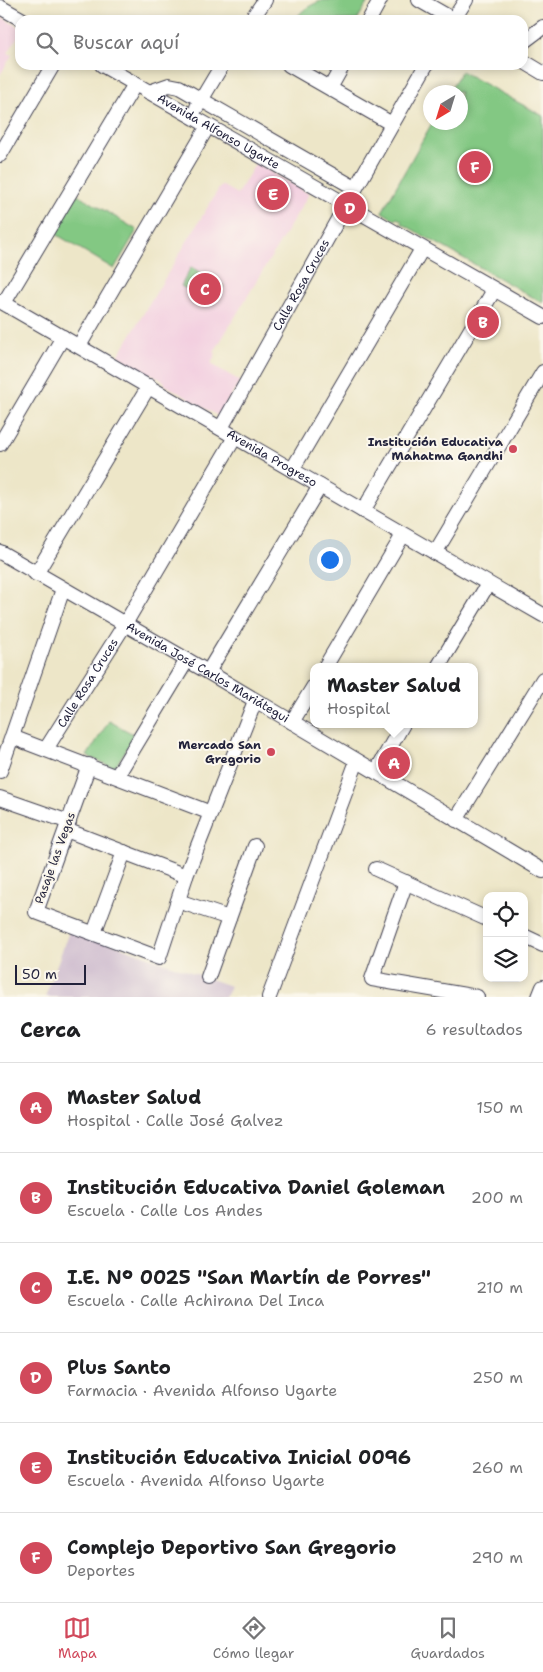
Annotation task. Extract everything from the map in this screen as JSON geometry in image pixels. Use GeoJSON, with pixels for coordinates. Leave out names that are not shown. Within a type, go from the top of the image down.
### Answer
{"type":"FeatureCollection","features":[{"type":"Feature","properties":{"kind":"street"},"geometry":{"type":"LineString","coordinates":[[254,15],[264,0]]}},
{"type":"Feature","properties":{"kind":"street"},"geometry":{"type":"LineString","coordinates":[[372,15],[380,0]]}},
{"type":"Feature","properties":{"kind":"street"},"geometry":{"type":"LineString","coordinates":[[419,0],[444,15]]}},
{"type":"Feature","properties":{"kind":"street"},"geometry":{"type":"LineString","coordinates":[[456,15],[466,0]]}},
{"type":"Feature","properties":{"kind":"street"},"geometry":{"type":"LineString","coordinates":[[0,7],[15,15]]}},
{"type":"Feature","properties":{"kind":"street"},"geometry":{"type":"LineString","coordinates":[[528,38],[543,27]]}},
{"type":"Feature","properties":{"kind":"street"},"geometry":{"type":"LineString","coordinates":[[528,64],[543,73]]}},
{"type":"Feature","properties":{"kind":"street"},"geometry":{"type":"LineString","coordinates":[[0,155],[50,70]]}},
{"type":"Feature","properties":{"kind":"street","name":"Avenida Alfonso Ugarte"},"geometry":{"type":"LineString","coordinates":[[111,70],[543,317]]}},
{"type":"Feature","properties":{"kind":"street"},"geometry":{"type":"LineString","coordinates":[[192,117],[219,70]]}},
{"type":"Feature","properties":{"kind":"street"},"geometry":{"type":"LineString","coordinates":[[298,70],[392,124]]}},
{"type":"Feature","properties":{"kind":"street"},"geometry":{"type":"LineString","coordinates":[[330,88],[340,70]]}},
{"type":"Feature","properties":{"kind":"street","name":"Calle Rosa Cruces"},"geometry":{"type":"LineString","coordinates":[[221,428],[423,70]]}},
{"type":"Feature","properties":{"kind":"street"},"geometry":{"type":"LineString","coordinates":[[2,302],[135,84]]}},
{"type":"Feature","properties":{"kind":"street"},"geometry":{"type":"LineString","coordinates":[[149,92],[169,84],[179,87],[355,188]]}},
{"type":"Feature","properties":{"kind":"street"},"geometry":{"type":"LineString","coordinates":[[79,346],[208,126]]}},
{"type":"Feature","properties":{"kind":"street"},"geometry":{"type":"LineString","coordinates":[[292,470],[422,249]]}},
{"type":"Feature","properties":{"kind":"street"},"geometry":{"type":"LineString","coordinates":[[363,511],[494,290]]}},
{"type":"Feature","properties":{"kind":"street","name":"Avenida Progreso"},"geometry":{"type":"LineString","coordinates":[[2,302],[543,616]]}},
{"type":"Feature","properties":{"kind":"street"},"geometry":{"type":"LineString","coordinates":[[0,444],[63,337]]}},
{"type":"Feature","properties":{"kind":"street"},"geometry":{"type":"LineString","coordinates":[[435,553],[543,372]]}},
{"type":"Feature","properties":{"kind":"street"},"geometry":{"type":"LineString","coordinates":[[36,574],[149,386]]}},
{"type":"Feature","properties":{"kind":"street","name":"Calle Rosa Cruces"},"geometry":{"type":"LineString","coordinates":[[46,749],[125,624],[235,437]]}},
{"type":"Feature","properties":{"kind":"street"},"geometry":{"type":"LineString","coordinates":[[208,672],[320,486]]}},
{"type":"Feature","properties":{"kind":"street"},"geometry":{"type":"LineString","coordinates":[[327,663],[403,534]]}},
{"type":"Feature","properties":{"kind":"street","name":"Avenida José Carlos Mariátegui"},"geometry":{"type":"LineString","coordinates":[[0,552],[208,672],[543,871]]}},
{"type":"Feature","properties":{"kind":"street"},"geometry":{"type":"LineString","coordinates":[[440,663],[488,584]]}},
{"type":"Feature","properties":{"kind":"street"},"geometry":{"type":"LineString","coordinates":[[0,771],[63,589]]}},
{"type":"Feature","properties":{"kind":"street"},"geometry":{"type":"LineString","coordinates":[[117,776],[187,660]]}},
{"type":"Feature","properties":{"kind":"street"},"geometry":{"type":"LineString","coordinates":[[456,820],[543,679]]}},
{"type":"Feature","properties":{"kind":"street"},"geometry":{"type":"LineString","coordinates":[[292,722],[310,693]]}},
{"type":"Feature","properties":{"kind":"street"},"geometry":{"type":"LineString","coordinates":[[229,918],[178,901],[186,876],[255,701]]}},
{"type":"Feature","properties":{"kind":"street"},"geometry":{"type":"LineString","coordinates":[[376,772],[401,728]]}},
{"type":"Feature","properties":{"kind":"street"},"geometry":{"type":"LineString","coordinates":[[12,737],[211,813]]}},
{"type":"Feature","properties":{"kind":"street"},"geometry":{"type":"LineString","coordinates":[[269,997],[358,761]]}},
{"type":"Feature","properties":{"kind":"street","name":"Pasaje las Vegas"},"geometry":{"type":"LineString","coordinates":[[89,766],[36,912],[159,958],[178,901]]}},
{"type":"Feature","properties":{"kind":"street"},"geometry":{"type":"LineString","coordinates":[[0,798],[124,852],[186,876]]}},
{"type":"Feature","properties":{"kind":"street"},"geometry":{"type":"LineString","coordinates":[[208,977],[255,846]]}},
{"type":"Feature","properties":{"kind":"street"},"geometry":{"type":"LineString","coordinates":[[94,933],[124,852]]}},
{"type":"Feature","properties":{"kind":"street"},"geometry":{"type":"LineString","coordinates":[[376,869],[483,917]]}},
{"type":"Feature","properties":{"kind":"street"},"geometry":{"type":"LineString","coordinates":[[406,882],[372,979],[477,997]]}},
{"type":"Feature","properties":{"kind":"street"},"geometry":{"type":"LineString","coordinates":[[526,937],[543,945]]}},
{"type":"Feature","properties":{"kind":"street"},"geometry":{"type":"LineString","coordinates":[[539,997],[543,987]]}},
{"type":"Feature","properties":{"kind":"shaded area"},"geometry":{"type":"Polygon","coordinates":[[[0,16],[15,25],[15,41],[8,53],[12,55],[0,75],[0,16]]]}},
{"type":"Feature","properties":{"kind":"shaded area"},"geometry":{"type":"Polygon","coordinates":[[[256,163],[309,194],[214,352],[216,353],[211,364],[240,381],[218,416],[164,384],[165,382],[150,373],[118,356],[221,185],[237,194],[256,163]]]}},
{"type":"Feature","properties":{"kind":"shaded area"},"geometry":{"type":"Polygon","coordinates":[[[70,929],[230,986],[225,997],[45,997],[70,929]]]}},
{"type":"Feature","properties":{"kind":"green space"},"geometry":{"type":"Polygon","coordinates":[[[323,0],[369,0],[360,15],[299,15],[323,0]]]}},
{"type":"Feature","properties":{"kind":"green space"},"geometry":{"type":"Polygon","coordinates":[[[461,71],[543,116],[543,303],[401,223],[402,221],[397,218],[395,220],[382,212],[428,130],[468,130],[468,85],[453,85],[461,71]]]}},
{"type":"Feature","properties":{"kind":"green space"},"geometry":{"type":"Polygon","coordinates":[[[77,194],[137,230],[114,269],[54,233],[77,194]]]}},
{"type":"Feature","properties":{"kind":"green space"},"geometry":{"type":"Polygon","coordinates":[[[191,267],[224,286],[213,304],[181,286],[191,267]]]}},
{"type":"Feature","properties":{"kind":"green space"},"geometry":{"type":"Polygon","coordinates":[[[109,721],[135,735],[117,764],[112,767],[87,756],[109,721]]]}},
{"type":"Feature","properties":{"kind":"place","name":"Complejo Deportivo San Gregorio"},"geometry":{"type":"Point","coordinates":[475,167]}},
{"type":"Feature","properties":{"kind":"place","name":"Institución Educativa Inicial 0096"},"geometry":{"type":"Point","coordinates":[273,194]}},
{"type":"Feature","properties":{"kind":"place","name":"Plus Santo"},"geometry":{"type":"Point","coordinates":[350,208]}},
{"type":"Feature","properties":{"kind":"place","name":"I.E. N° 0025 \"San Martín de Porres\""},"geometry":{"type":"Point","coordinates":[205,289]}},
{"type":"Feature","properties":{"kind":"place","name":"Institución Educativa Daniel Goleman"},"geometry":{"type":"Point","coordinates":[483,322]}},
{"type":"Feature","properties":{"kind":"place","name":"Institución Educativa Mahatma Gandhi"},"geometry":{"type":"Point","coordinates":[513,449]}},
{"type":"Feature","properties":{"kind":"place","name":"Mercado San Gregorio"},"geometry":{"type":"Point","coordinates":[271,752]}},
{"type":"Feature","properties":{"kind":"place","name":"Master Salud"},"geometry":{"type":"Point","coordinates":[394,763]}}]}
